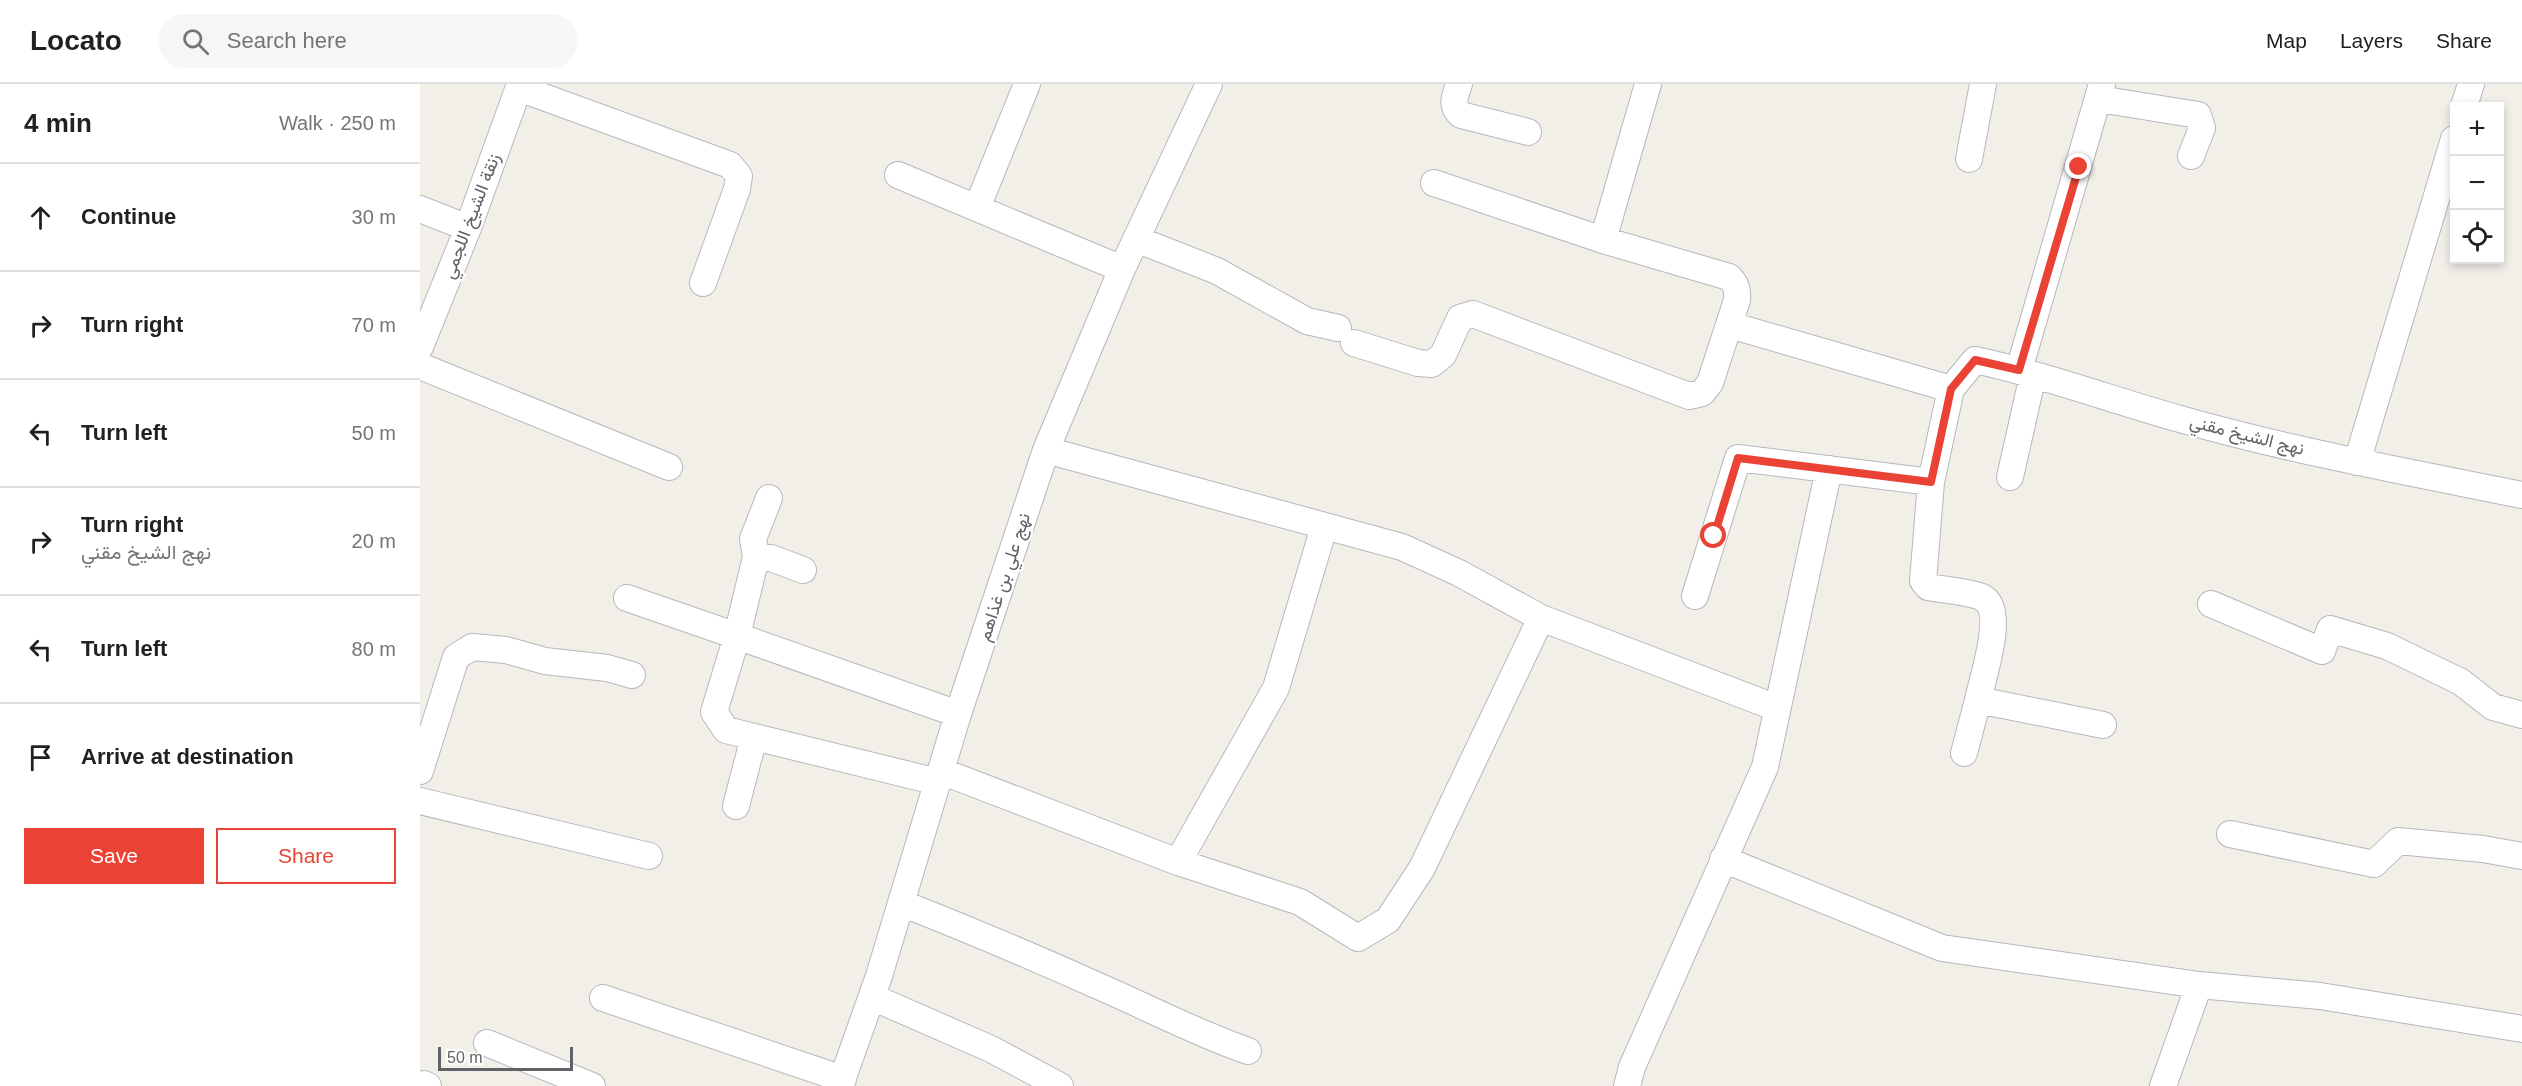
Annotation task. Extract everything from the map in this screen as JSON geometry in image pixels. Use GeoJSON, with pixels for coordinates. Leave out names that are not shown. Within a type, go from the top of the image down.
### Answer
{"type":"FeatureCollection","features":[{"type":"Feature","properties":{"kind":"street"},"geometry":{"type":"LineString","coordinates":[[977,208],[1027,84]]}},
{"type":"Feature","properties":{"kind":"street","name":"نهج علي بن غذاهم"},"geometry":{"type":"LineString","coordinates":[[841,1083],[872,996],[958,714],[1046,450],[1122,269],[1209,84]]}},
{"type":"Feature","properties":{"kind":"street"},"geometry":{"type":"LineString","coordinates":[[1459,84],[1453,102],[1455,109],[1461,115],[1528,132]]}},
{"type":"Feature","properties":{"kind":"street"},"geometry":{"type":"LineString","coordinates":[[1603,240],[1648,84]]}},
{"type":"Feature","properties":{"kind":"street"},"geometry":{"type":"LineString","coordinates":[[1969,159],[1983,84]]}},
{"type":"Feature","properties":{"kind":"street"},"geometry":{"type":"LineString","coordinates":[[2465,102],[2471,84]]}},
{"type":"Feature","properties":{"kind":"street"},"geometry":{"type":"LineString","coordinates":[[520,86],[730,165],[739,176],[737,189],[703,283]]}},
{"type":"Feature","properties":{"kind":"street","name":"زنقة الشيخ اللجمي"},"geometry":{"type":"LineString","coordinates":[[420,347],[468,228],[520,86]]}},
{"type":"Feature","properties":{"kind":"street"},"geometry":{"type":"LineString","coordinates":[[2010,477],[2026,373],[2100,92],[2198,115],[2202,128],[2191,156]]}},
{"type":"Feature","properties":{"kind":"street"},"geometry":{"type":"LineString","coordinates":[[2357,462],[2450,153]]}},
{"type":"Feature","properties":{"kind":"street"},"geometry":{"type":"LineString","coordinates":[[898,175],[1122,269]]}},
{"type":"Feature","properties":{"kind":"street"},"geometry":{"type":"LineString","coordinates":[[1136,239],[1217,271],[1307,321],[1418,363],[1432,364],[1443,355],[1460,318],[1473,314],[1683,394],[1696,396],[1702,393],[1710,383],[1730,325],[1737,291],[1729,277],[1603,240],[1434,183]]}},
{"type":"Feature","properties":{"kind":"street"},"geometry":{"type":"LineString","coordinates":[[420,209],[468,228]]}},
{"type":"Feature","properties":{"kind":"street"},"geometry":{"type":"LineString","coordinates":[[1730,325],[1951,389],[1931,482],[1923,581],[1928,587],[1981,596],[1992,607],[1994,627],[1964,753]]}},
{"type":"Feature","properties":{"kind":"street","name":"نهج الشيخ مقني"},"geometry":{"type":"LineString","coordinates":[[1951,389],[1975,360],[2182,420],[2357,462],[2522,495]]}},
{"type":"Feature","properties":{"kind":"street"},"geometry":{"type":"LineString","coordinates":[[420,366],[669,467]]}},
{"type":"Feature","properties":{"kind":"street"},"geometry":{"type":"LineString","coordinates":[[1046,450],[1402,547],[1459,573],[1541,618],[1777,708]]}},
{"type":"Feature","properties":{"kind":"street"},"geometry":{"type":"LineString","coordinates":[[1695,596],[1738,458],[1931,482]]}},
{"type":"Feature","properties":{"kind":"street"},"geometry":{"type":"LineString","coordinates":[[1627,1086],[1632,1067],[1765,767],[1829,470]]}},
{"type":"Feature","properties":{"kind":"street"},"geometry":{"type":"LineString","coordinates":[[769,498],[753,539],[756,557],[737,636],[714,712],[726,730],[940,776],[1178,862],[1300,902],[1358,938],[1388,920],[1422,868],[1541,618]]}},
{"type":"Feature","properties":{"kind":"street"},"geometry":{"type":"LineString","coordinates":[[1178,862],[1276,688],[1324,527]]}},
{"type":"Feature","properties":{"kind":"street"},"geometry":{"type":"LineString","coordinates":[[756,557],[771,558],[803,570]]}},
{"type":"Feature","properties":{"kind":"street"},"geometry":{"type":"LineString","coordinates":[[627,598],[958,714]]}},
{"type":"Feature","properties":{"kind":"street"},"geometry":{"type":"LineString","coordinates":[[2211,604],[2322,651],[2330,629],[2387,646],[2461,682],[2493,707],[2522,715]]}},
{"type":"Feature","properties":{"kind":"street"},"geometry":{"type":"LineString","coordinates":[[420,771],[456,657],[472,647],[506,650],[545,661],[607,668],[632,675]]}},
{"type":"Feature","properties":{"kind":"street"},"geometry":{"type":"LineString","coordinates":[[1978,700],[2103,725]]}},
{"type":"Feature","properties":{"kind":"street"},"geometry":{"type":"LineString","coordinates":[[736,806],[754,737]]}},
{"type":"Feature","properties":{"kind":"street"},"geometry":{"type":"LineString","coordinates":[[420,801],[649,856]]}},
{"type":"Feature","properties":{"kind":"street"},"geometry":{"type":"LineString","coordinates":[[2230,834],[2374,864],[2398,842],[2483,849],[2522,856]]}},
{"type":"Feature","properties":{"kind":"street"},"geometry":{"type":"LineString","coordinates":[[1723,859],[1942,948],[2199,985],[2320,996],[2522,1029]]}},
{"type":"Feature","properties":{"kind":"street"},"geometry":{"type":"LineString","coordinates":[[901,903],[968,929],[1105,989],[1202,1035],[1248,1052]]}},
{"type":"Feature","properties":{"kind":"street"},"geometry":{"type":"LineString","coordinates":[[2163,1086],[2199,985]]}},
{"type":"Feature","properties":{"kind":"street"},"geometry":{"type":"LineString","coordinates":[[872,996],[991,1049],[1060,1086]]}},
{"type":"Feature","properties":{"kind":"street"},"geometry":{"type":"LineString","coordinates":[[603,998],[841,1083]]}},
{"type":"Feature","properties":{"kind":"street"},"geometry":{"type":"LineString","coordinates":[[487,1043],[592,1086]]}},
{"type":"Feature","properties":{"kind":"route"},"geometry":{"type":"LineString","coordinates":[[1714,536],[1738,458],[1931,482],[1951,389],[1975,360],[2019,370],[2079,167]]}}]}
